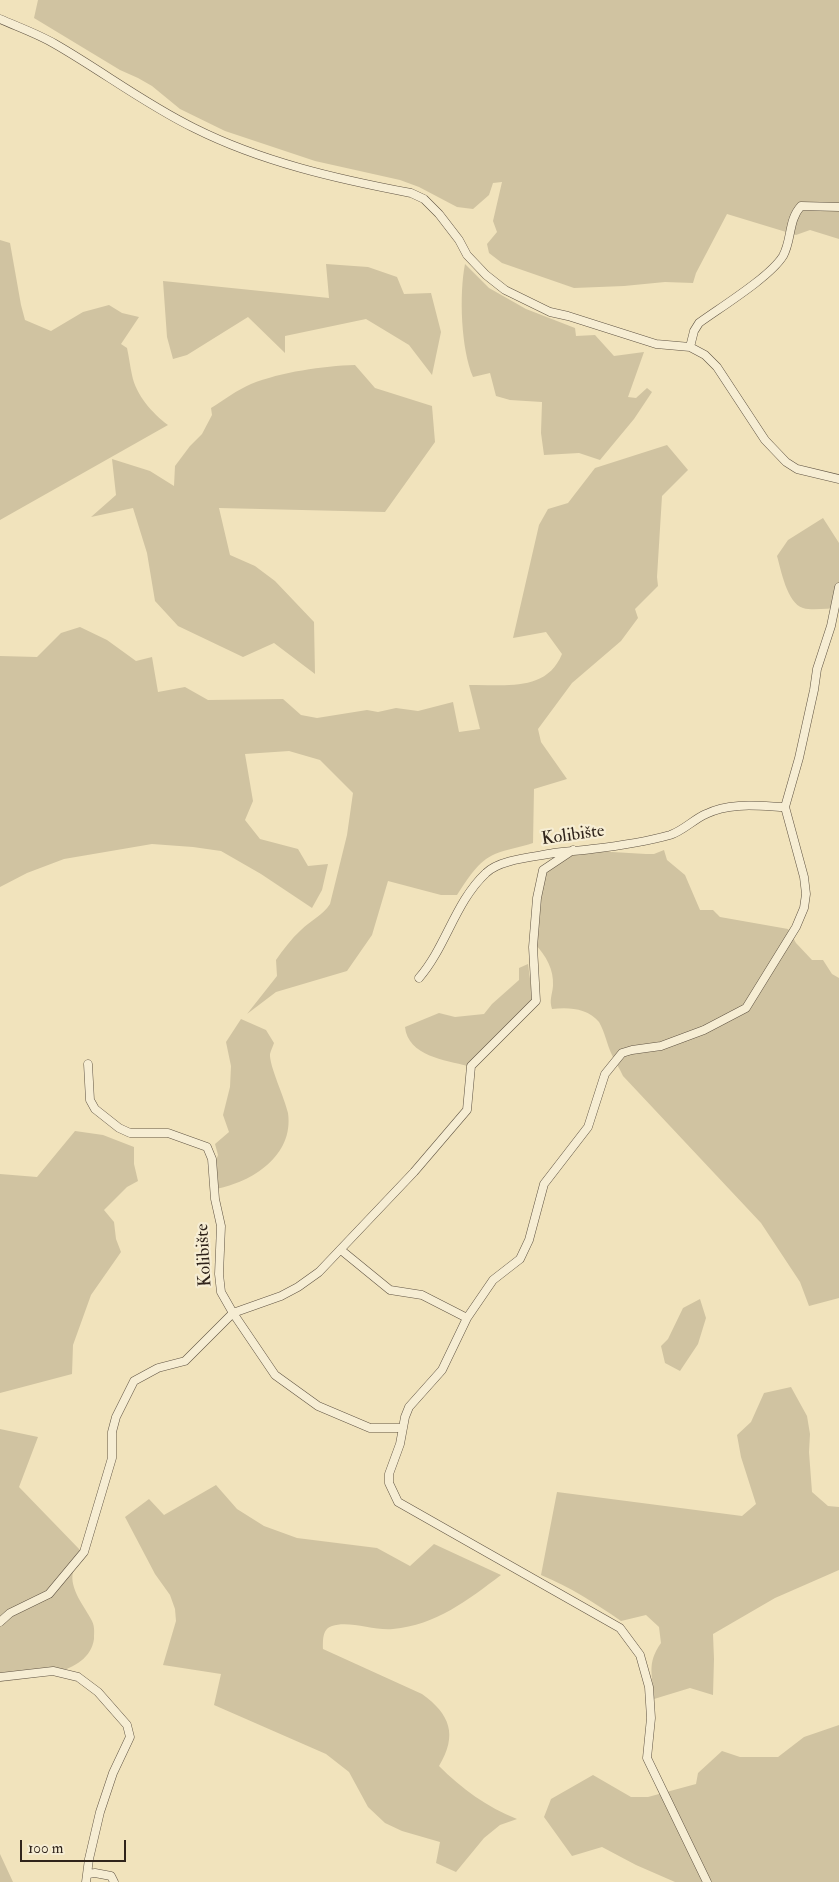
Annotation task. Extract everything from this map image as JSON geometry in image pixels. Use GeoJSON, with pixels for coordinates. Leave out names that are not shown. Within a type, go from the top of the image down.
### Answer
{"type":"FeatureCollection","features":[{"type":"Feature","properties":{"kind":"street"},"geometry":{"type":"LineString","coordinates":[[0,18],[54,43],[152,106],[194,129],[238,148],[319,175],[411,193],[424,199],[439,214],[459,240],[467,255],[486,276],[505,290],[550,312],[656,344],[690,347],[705,355],[717,367],[765,440],[786,462],[797,469],[839,479]]}},
{"type":"Feature","properties":{"kind":"street"},"geometry":{"type":"LineString","coordinates":[[690,347],[694,331],[699,323],[775,268],[784,254],[794,214],[801,206],[839,207]]}},
{"type":"Feature","properties":{"kind":"street"},"geometry":{"type":"LineString","coordinates":[[706,1882],[647,1758],[651,1718],[649,1687],[640,1656],[620,1628],[398,1502],[389,1483],[389,1474],[400,1444],[402,1428],[409,1407],[442,1370],[467,1318],[492,1280],[520,1259],[529,1240],[544,1184],[588,1127],[605,1074],[622,1053],[661,1046],[704,1030],[746,1008],[796,927],[804,908],[806,894],[804,877],[785,807],[799,758],[817,669],[831,626],[839,587]]}},
{"type":"Feature","properties":{"kind":"street","name":"Kolibište"},"geometry":{"type":"LineString","coordinates":[[419,978],[430,966],[449,926],[474,888],[487,872],[499,864],[674,834],[705,814],[717,809],[746,806],[785,807]]}},
{"type":"Feature","properties":{"kind":"street"},"geometry":{"type":"LineString","coordinates":[[0,1622],[10,1613],[49,1594],[84,1552],[112,1458],[112,1432],[116,1417],[134,1381],[158,1368],[185,1361],[232,1313],[281,1296],[319,1272],[414,1172],[467,1110],[472,1066],[536,1001],[533,948],[537,898],[543,870],[573,850]]}},
{"type":"Feature","properties":{"kind":"street","name":"Kolibište"},"geometry":{"type":"LineString","coordinates":[[88,1064],[90,1100],[95,1108],[119,1128],[130,1133],[168,1133],[206,1147],[212,1159],[215,1199],[221,1226],[219,1274],[222,1292],[232,1313],[275,1375],[318,1406],[370,1428],[402,1428]]}},
{"type":"Feature","properties":{"kind":"street"},"geometry":{"type":"LineString","coordinates":[[341,1250],[390,1290],[422,1295],[467,1318]]}},
{"type":"Feature","properties":{"kind":"street"},"geometry":{"type":"LineString","coordinates":[[0,1677],[53,1671],[78,1677],[98,1692],[127,1725],[130,1737],[113,1773],[100,1812],[89,1859],[87,1878],[107,1874],[111,1876],[114,1882]]}},
{"type":"Feature","properties":{"kind":"shaded area"},"geometry":{"type":"Polygon","coordinates":[[[38,0],[839,0],[839,239],[810,230],[796,235],[727,214],[696,273],[693,283],[665,282],[574,288],[502,263],[489,253],[487,244],[497,232],[493,221],[502,182],[493,183],[489,195],[473,209],[457,207],[419,187],[400,180],[315,161],[225,131],[180,109],[152,86],[120,70],[34,18],[38,0]]]}},
{"type":"Feature","properties":{"kind":"shaded area"},"geometry":{"type":"Polygon","coordinates":[[[0,240],[10,243],[25,320],[51,331],[83,312],[109,305],[122,313],[139,317],[121,344],[127,348],[131,372],[137,390],[156,415],[168,425],[0,520],[0,240]]]}},
{"type":"Feature","properties":{"kind":"shaded area"},"geometry":{"type":"Polygon","coordinates":[[[326,264],[368,267],[397,277],[404,294],[431,293],[441,332],[432,375],[409,345],[366,319],[285,336],[285,353],[248,317],[187,355],[173,359],[167,337],[163,281],[329,298],[326,264]]]}},
{"type":"Feature","properties":{"kind":"shaded area"},"geometry":{"type":"Polygon","coordinates":[[[465,264],[489,288],[526,309],[575,328],[576,336],[595,335],[614,356],[644,352],[628,397],[636,398],[647,388],[652,392],[634,419],[600,460],[579,453],[544,455],[541,433],[542,402],[510,400],[496,396],[490,373],[473,377],[466,352],[462,321],[462,290],[465,264]]]}},
{"type":"Feature","properties":{"kind":"shaded area"},"geometry":{"type":"Polygon","coordinates":[[[355,365],[375,388],[432,406],[435,442],[385,512],[219,508],[230,555],[255,566],[275,581],[314,622],[315,674],[274,643],[243,657],[178,626],[155,601],[147,553],[133,508],[91,517],[116,495],[112,459],[150,471],[174,486],[175,466],[202,434],[212,415],[211,408],[251,384],[275,376],[302,370],[355,365]]]}},
{"type":"Feature","properties":{"kind":"shaded area"},"geometry":{"type":"Polygon","coordinates":[[[667,445],[688,470],[662,496],[658,586],[635,609],[638,618],[621,641],[572,683],[538,729],[541,742],[567,779],[534,789],[533,843],[495,854],[483,861],[473,871],[457,895],[441,895],[388,881],[372,935],[347,971],[276,992],[247,1014],[277,976],[276,960],[284,948],[297,933],[330,904],[347,835],[353,793],[320,760],[289,751],[245,754],[253,801],[245,820],[260,839],[298,849],[308,866],[328,864],[322,890],[312,908],[261,874],[221,851],[152,844],[64,859],[27,873],[0,887],[0,656],[37,657],[61,633],[80,627],[107,640],[136,661],[152,657],[158,692],[185,687],[208,700],[283,699],[301,715],[317,718],[367,710],[378,712],[396,708],[418,711],[453,702],[459,732],[480,729],[469,685],[510,685],[535,681],[546,675],[555,666],[562,654],[546,632],[513,638],[539,525],[548,509],[568,503],[595,468],[667,445]]]}},
{"type":"Feature","properties":{"kind":"shaded area"},"geometry":{"type":"Polygon","coordinates":[[[823,518],[839,543],[839,608],[807,609],[797,605],[789,593],[777,556],[788,540],[823,518]]]}},
{"type":"Feature","properties":{"kind":"shaded area"},"geometry":{"type":"Polygon","coordinates":[[[664,850],[667,860],[685,875],[700,910],[713,910],[720,917],[788,929],[796,943],[812,960],[823,960],[832,974],[839,978],[839,1298],[809,1306],[800,1282],[761,1223],[623,1076],[610,1051],[599,1022],[584,1011],[565,1008],[552,1009],[553,980],[551,968],[543,953],[535,944],[541,870],[575,852],[595,851],[654,854],[664,850]]]}},
{"type":"Feature","properties":{"kind":"shaded area"},"geometry":{"type":"Polygon","coordinates":[[[528,964],[533,1001],[468,1066],[439,1059],[420,1051],[408,1037],[405,1027],[439,1013],[455,1017],[484,1014],[492,1004],[519,980],[519,968],[528,964]]]}},
{"type":"Feature","properties":{"kind":"shaded area"},"geometry":{"type":"Polygon","coordinates":[[[241,1019],[266,1030],[274,1043],[270,1059],[288,1113],[288,1128],[284,1142],[268,1164],[243,1180],[216,1189],[214,1165],[218,1155],[215,1144],[229,1132],[223,1115],[230,1087],[231,1066],[226,1042],[241,1019]]]}},
{"type":"Feature","properties":{"kind":"shaded area"},"geometry":{"type":"Polygon","coordinates":[[[75,1131],[103,1135],[134,1147],[134,1164],[138,1181],[127,1187],[104,1210],[114,1222],[116,1239],[121,1252],[91,1295],[73,1345],[72,1374],[0,1393],[0,1174],[37,1177],[75,1131]]]}},
{"type":"Feature","properties":{"kind":"shaded area"},"geometry":{"type":"Polygon","coordinates":[[[700,1299],[706,1318],[698,1344],[680,1371],[665,1363],[661,1346],[668,1339],[683,1308],[700,1299]]]}},
{"type":"Feature","properties":{"kind":"shaded area"},"geometry":{"type":"Polygon","coordinates":[[[791,1387],[807,1416],[810,1434],[809,1452],[812,1492],[828,1506],[839,1507],[839,1570],[775,1598],[713,1634],[713,1695],[690,1688],[654,1699],[651,1670],[653,1657],[661,1643],[659,1627],[646,1615],[621,1621],[582,1596],[541,1575],[557,1492],[742,1516],[756,1504],[741,1457],[737,1435],[751,1422],[764,1393],[791,1387]]]}},
{"type":"Feature","properties":{"kind":"shaded area"},"geometry":{"type":"Polygon","coordinates":[[[0,1429],[38,1437],[19,1487],[81,1551],[75,1564],[72,1578],[73,1585],[78,1598],[94,1625],[94,1639],[90,1651],[81,1661],[69,1668],[56,1673],[0,1682],[0,1429]]]}},
{"type":"Feature","properties":{"kind":"shaded area"},"geometry":{"type":"Polygon","coordinates":[[[216,1485],[237,1509],[264,1526],[297,1538],[377,1548],[410,1566],[434,1544],[501,1575],[464,1602],[437,1617],[409,1627],[393,1629],[339,1624],[326,1630],[323,1639],[323,1649],[422,1694],[432,1702],[445,1717],[449,1735],[445,1755],[439,1766],[475,1797],[517,1819],[500,1825],[484,1838],[456,1872],[436,1863],[440,1842],[402,1831],[385,1823],[368,1807],[349,1772],[326,1754],[214,1705],[221,1674],[163,1665],[176,1621],[175,1609],[170,1595],[155,1574],[125,1517],[149,1499],[164,1515],[216,1485]]]}},
{"type":"Feature","properties":{"kind":"shaded area"},"geometry":{"type":"Polygon","coordinates":[[[839,1725],[839,1882],[675,1882],[636,1865],[602,1847],[572,1856],[544,1817],[551,1799],[593,1775],[631,1797],[648,1797],[696,1784],[698,1773],[722,1751],[740,1757],[778,1757],[804,1737],[839,1725]]]}},
{"type":"Feature","properties":{"kind":"shaded area"},"geometry":{"type":"Polygon","coordinates":[[[0,1854],[13,1882],[0,1882],[0,1854]]]}}]}
